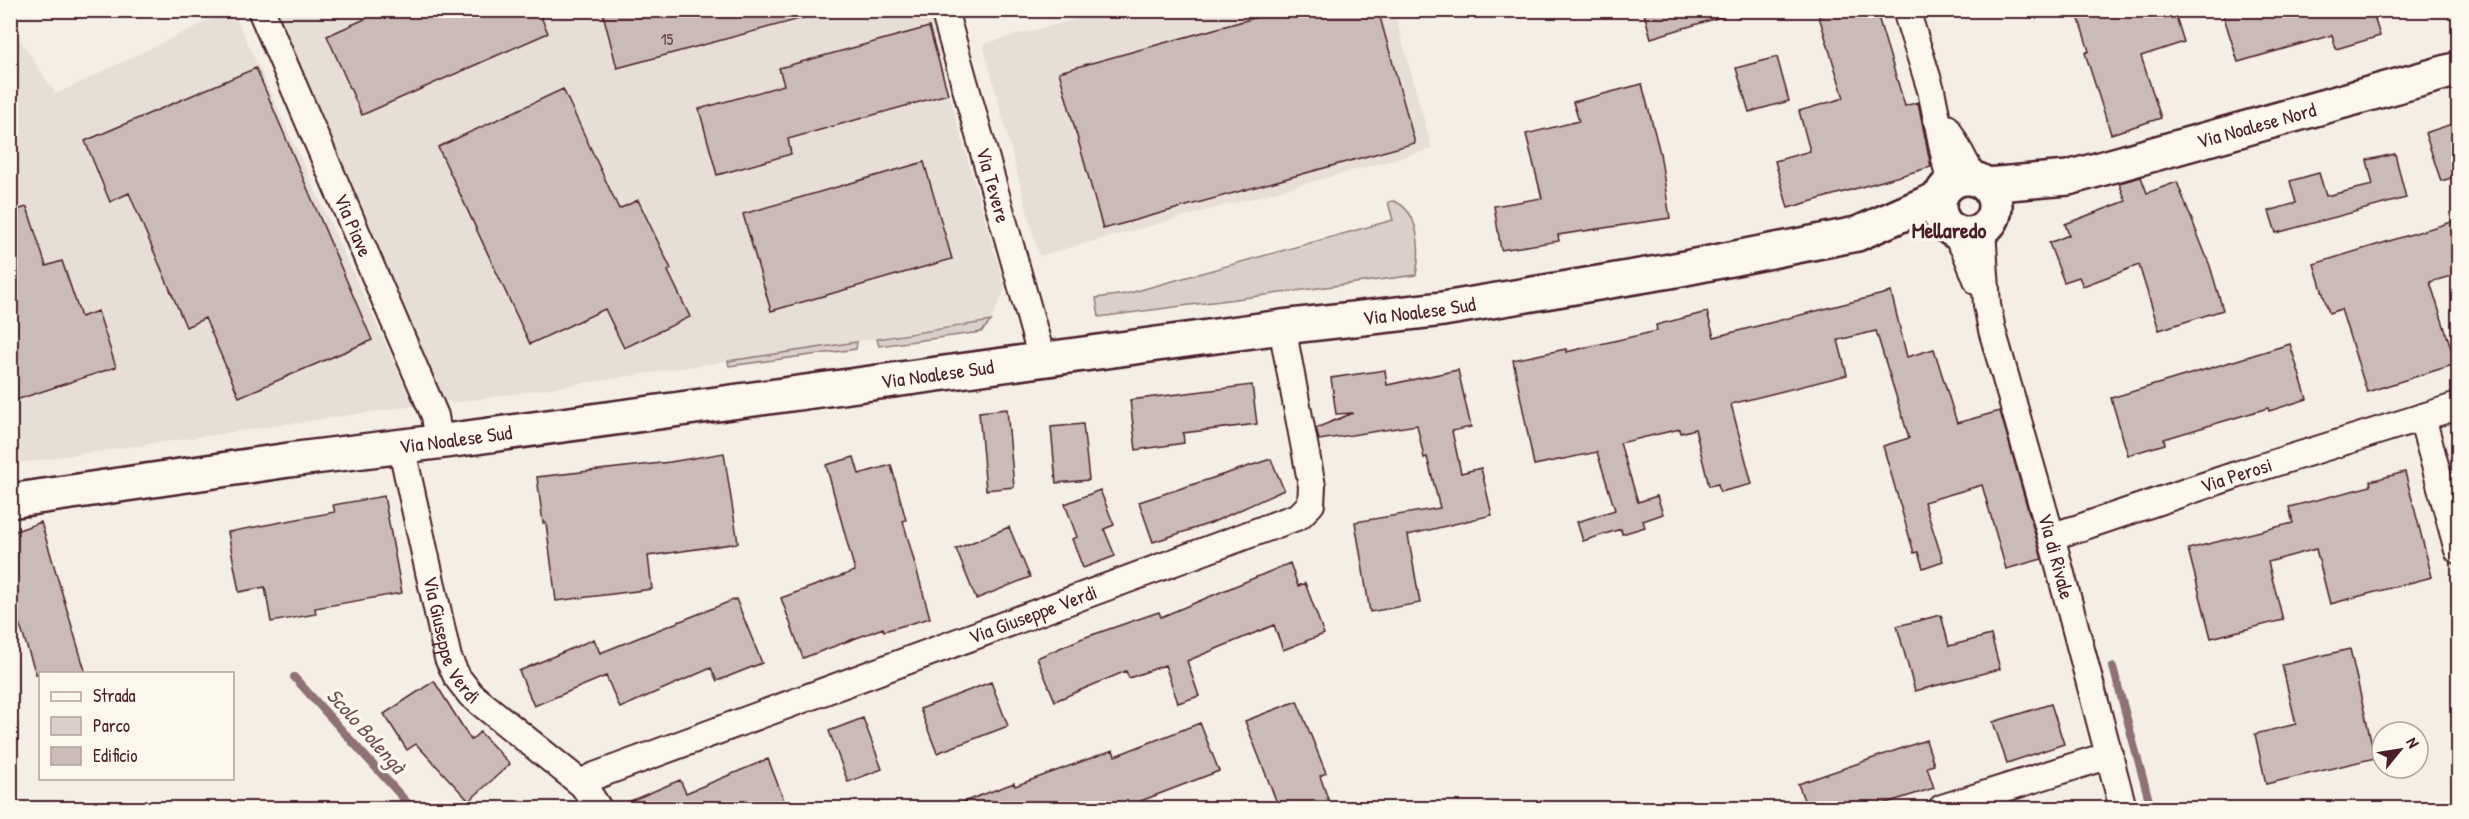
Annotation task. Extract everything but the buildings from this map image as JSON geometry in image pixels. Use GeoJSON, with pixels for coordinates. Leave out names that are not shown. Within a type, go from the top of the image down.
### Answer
{"type":"FeatureCollection","features":[{"type":"Feature","properties":{"kind":"main road","name":"Via Noalese Nord"},"geometry":{"type":"LineString","coordinates":[[1966,206],[2458,69]]}},
{"type":"Feature","properties":{"kind":"main road","name":"Via Noalese Sud"},"geometry":{"type":"LineString","coordinates":[[10,501],[401,445],[1042,359],[1282,327],[1454,308],[1670,271],[1863,232],[1966,206]]}},
{"type":"Feature","properties":{"kind":"street","name":"Via Piave"},"geometry":{"type":"LineString","coordinates":[[261,10],[435,416],[439,441]]}},
{"type":"Feature","properties":{"kind":"street","name":"Via Tevere"},"geometry":{"type":"LineString","coordinates":[[944,10],[1042,359]]}},
{"type":"Feature","properties":{"kind":"street"},"geometry":{"type":"LineString","coordinates":[[1906,10],[1966,206]]}},
{"type":"Feature","properties":{"kind":"street","name":"Via di Rivale"},"geometry":{"type":"LineString","coordinates":[[1966,206],[1987,305],[2123,808]]}},
{"type":"Feature","properties":{"kind":"street","name":"Via Giuseppe Verdi"},"geometry":{"type":"LineString","coordinates":[[583,785],[592,777],[1299,516],[1311,504],[1312,486],[1282,327]]}},
{"type":"Feature","properties":{"kind":"street","name":"Via Perosi"},"geometry":{"type":"LineString","coordinates":[[2051,536],[2458,406]]}},
{"type":"Feature","properties":{"kind":"street"},"geometry":{"type":"LineString","coordinates":[[2422,417],[2458,550]]}},
{"type":"Feature","properties":{"kind":"street","name":"Via Giuseppe Verdi"},"geometry":{"type":"LineString","coordinates":[[401,445],[448,657],[457,677],[471,694],[583,785],[598,808]]}},
{"type":"Feature","properties":{"kind":"street"},"geometry":{"type":"LineString","coordinates":[[1942,808],[2110,756]]}},
{"type":"Feature","properties":{"kind":"shaded area"},"geometry":{"type":"Polygon","coordinates":[[[228,11],[233,11],[414,406],[11,464],[10,25],[56,94],[228,11]]]}},
{"type":"Feature","properties":{"kind":"shaded area"},"geometry":{"type":"Polygon","coordinates":[[[275,11],[928,11],[958,126],[1005,288],[991,321],[453,403],[445,400],[275,11]]]}},
{"type":"Feature","properties":{"kind":"shaded area"},"geometry":{"type":"Polygon","coordinates":[[[1107,11],[1394,11],[1432,149],[1039,256],[983,44],[1107,11]]]}},
{"type":"Feature","properties":{"kind":"green space"},"geometry":{"type":"Polygon","coordinates":[[[1394,201],[1403,206],[1414,222],[1418,244],[1416,275],[1099,317],[1096,298],[1126,294],[1393,220],[1388,202],[1394,201]]]}},
{"type":"Feature","properties":{"kind":"green space"},"geometry":{"type":"Polygon","coordinates":[[[991,321],[981,332],[879,346],[877,339],[991,321]]]}},
{"type":"Feature","properties":{"kind":"green space"},"geometry":{"type":"Polygon","coordinates":[[[857,342],[856,349],[729,366],[728,361],[857,342]]]}},
{"type":"Feature","properties":{"kind":"waterway"},"geometry":{"type":"LineString","coordinates":[[2113,667],[2151,808]]}},
{"type":"Feature","properties":{"kind":"waterway","name":"Scolo Bolengà"},"geometry":{"type":"LineString","coordinates":[[294,677],[412,808]]}},
{"type":"Feature","properties":{"kind":"district","name":"Mellaredo"},"geometry":{"type":"Point","coordinates":[1949,230]}}]}
